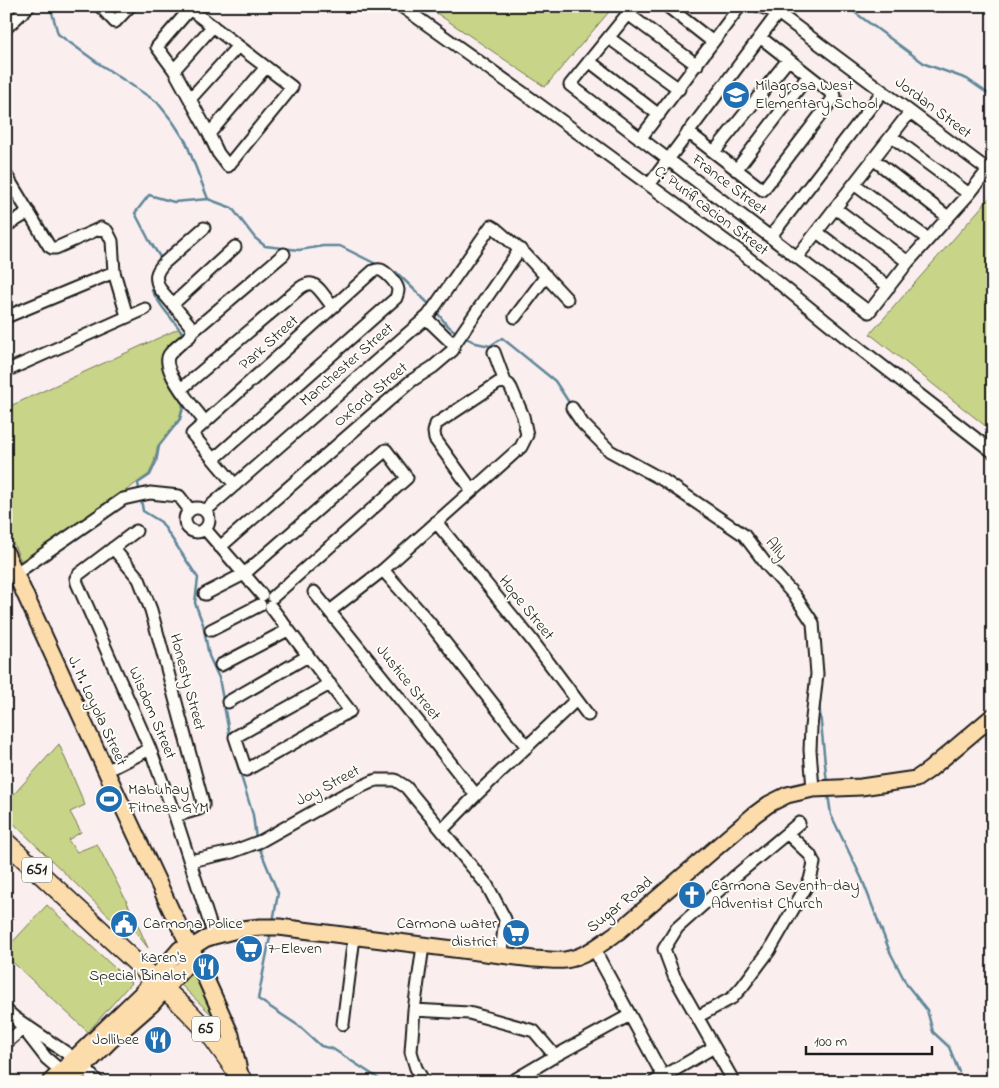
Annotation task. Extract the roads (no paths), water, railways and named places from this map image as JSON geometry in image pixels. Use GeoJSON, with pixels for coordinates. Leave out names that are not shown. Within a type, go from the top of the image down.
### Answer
{"type":"FeatureCollection","features":[{"type":"Feature","properties":{"kind":"highway","name":"651"},"geometry":{"type":"LineString","coordinates":[[6,842],[160,984]]}},
{"type":"Feature","properties":{"kind":"highway","name":"65"},"geometry":{"type":"LineString","coordinates":[[160,984],[210,1032],[242,1078]]}},
{"type":"Feature","properties":{"kind":"main road","name":"J. M. Loyola Street"},"geometry":{"type":"LineString","coordinates":[[6,553],[171,910],[200,966],[231,1036],[242,1078]]}},
{"type":"Feature","properties":{"kind":"main road","name":"Sugar Road"},"geometry":{"type":"LineString","coordinates":[[50,1082],[69,1079],[79,1063],[141,994],[160,984],[180,949],[191,948],[205,939],[241,929],[278,927],[533,959],[558,960],[577,957],[594,949],[618,932],[769,804],[787,795],[813,789],[861,787],[916,779],[993,716]]}},
{"type":"Feature","properties":{"kind":"street"},"geometry":{"type":"LineString","coordinates":[[7,25],[29,6]]}},
{"type":"Feature","properties":{"kind":"street"},"geometry":{"type":"LineString","coordinates":[[100,6],[115,22],[130,6]]}},
{"type":"Feature","properties":{"kind":"street","name":"C. Purificacion Street"},"geometry":{"type":"LineString","coordinates":[[401,6],[742,253],[849,340],[993,452]]}},
{"type":"Feature","properties":{"kind":"street"},"geometry":{"type":"LineString","coordinates":[[666,6],[713,42]]}},
{"type":"Feature","properties":{"kind":"street"},"geometry":{"type":"LineString","coordinates":[[640,139],[740,6]]}},
{"type":"Feature","properties":{"kind":"street","name":"Jordan Street"},"geometry":{"type":"LineString","coordinates":[[759,6],[778,13],[988,170],[969,194]]}},
{"type":"Feature","properties":{"kind":"street"},"geometry":{"type":"LineString","coordinates":[[188,8],[213,26],[292,87],[228,166],[218,153],[174,70],[157,47],[188,8]]}},
{"type":"Feature","properties":{"kind":"street"},"geometry":{"type":"LineString","coordinates":[[659,115],[590,61],[631,10],[697,65]]}},
{"type":"Feature","properties":{"kind":"street"},"geometry":{"type":"LineString","coordinates":[[649,185],[778,13]]}},
{"type":"Feature","properties":{"kind":"street"},"geometry":{"type":"LineString","coordinates":[[174,70],[213,26]]}},
{"type":"Feature","properties":{"kind":"street"},"geometry":{"type":"LineString","coordinates":[[609,38],[679,89]]}},
{"type":"Feature","properties":{"kind":"street"},"geometry":{"type":"LineString","coordinates":[[688,132],[763,190],[835,96],[760,38]]}},
{"type":"Feature","properties":{"kind":"street"},"geometry":{"type":"LineString","coordinates":[[190,99],[238,46]]}},
{"type":"Feature","properties":{"kind":"street"},"geometry":{"type":"LineString","coordinates":[[714,152],[788,60]]}},
{"type":"Feature","properties":{"kind":"street","name":"France Street"},"geometry":{"type":"LineString","coordinates":[[590,61],[570,85],[640,139],[771,236],[869,312],[889,288]]}},
{"type":"Feature","properties":{"kind":"street"},"geometry":{"type":"LineString","coordinates":[[209,134],[266,67]]}},
{"type":"Feature","properties":{"kind":"street"},"geometry":{"type":"LineString","coordinates":[[736,170],[808,76]]}},
{"type":"Feature","properties":{"kind":"street"},"geometry":{"type":"LineString","coordinates":[[771,236],[883,91]]}},
{"type":"Feature","properties":{"kind":"street"},"geometry":{"type":"LineString","coordinates":[[797,257],[910,112]]}},
{"type":"Feature","properties":{"kind":"street"},"geometry":{"type":"LineString","coordinates":[[817,232],[889,288],[908,262],[969,194],[891,136]]}},
{"type":"Feature","properties":{"kind":"street"},"geometry":{"type":"LineString","coordinates":[[873,159],[948,217]]}},
{"type":"Feature","properties":{"kind":"street"},"geometry":{"type":"LineString","coordinates":[[6,175],[52,248],[56,248],[101,228],[107,231],[112,241],[114,272],[127,316]]}},
{"type":"Feature","properties":{"kind":"street"},"geometry":{"type":"LineString","coordinates":[[854,184],[928,240]]}},
{"type":"Feature","properties":{"kind":"street"},"geometry":{"type":"LineString","coordinates":[[835,208],[908,262]]}},
{"type":"Feature","properties":{"kind":"street"},"geometry":{"type":"LineString","coordinates":[[6,226],[29,212]]}},
{"type":"Feature","properties":{"kind":"street","name":"Manchester Street"},"geometry":{"type":"LineString","coordinates":[[205,511],[426,318],[491,226],[520,249]]}},
{"type":"Feature","properties":{"kind":"street"},"geometry":{"type":"LineString","coordinates":[[192,332],[190,324],[160,289],[156,276],[159,269],[204,228]]}},
{"type":"Feature","properties":{"kind":"street"},"geometry":{"type":"LineString","coordinates":[[173,304],[235,247]]}},
{"type":"Feature","properties":{"kind":"street"},"geometry":{"type":"LineString","coordinates":[[520,249],[567,299]]}},
{"type":"Feature","properties":{"kind":"street","name":"Oxford Street"},"geometry":{"type":"LineString","coordinates":[[220,547],[411,381],[444,358],[452,350],[520,249]]}},
{"type":"Feature","properties":{"kind":"street"},"geometry":{"type":"LineString","coordinates":[[205,422],[174,380],[167,362],[168,356],[192,332],[284,254]]}},
{"type":"Feature","properties":{"kind":"street","name":"Park Street"},"geometry":{"type":"LineString","coordinates":[[214,459],[396,298],[398,292],[396,285],[383,271],[378,269],[373,271],[192,434],[235,485]]}},
{"type":"Feature","properties":{"kind":"street"},"geometry":{"type":"LineString","coordinates":[[6,317],[114,272]]}},
{"type":"Feature","properties":{"kind":"street"},"geometry":{"type":"LineString","coordinates":[[515,317],[546,276]]}},
{"type":"Feature","properties":{"kind":"street"},"geometry":{"type":"LineString","coordinates":[[181,389],[306,284],[312,284],[318,288],[332,307]]}},
{"type":"Feature","properties":{"kind":"street"},"geometry":{"type":"LineString","coordinates":[[6,371],[145,308]]}},
{"type":"Feature","properties":{"kind":"street"},"geometry":{"type":"LineString","coordinates":[[426,318],[453,346]]}},
{"type":"Feature","properties":{"kind":"street"},"geometry":{"type":"LineString","coordinates":[[330,612],[383,570],[521,447],[527,434],[523,416],[511,388],[505,382],[494,352]]}},
{"type":"Feature","properties":{"kind":"street"},"geometry":{"type":"LineString","coordinates":[[472,490],[435,439],[436,424],[498,383],[505,382]]}},
{"type":"Feature","properties":{"kind":"street","name":"Ally"},"geometry":{"type":"LineString","coordinates":[[572,408],[583,424],[610,451],[663,480],[744,535],[766,564],[795,596],[813,622],[817,674],[810,750],[813,789]]}},
{"type":"Feature","properties":{"kind":"street"},"geometry":{"type":"LineString","coordinates":[[204,594],[244,574],[386,450],[407,478],[267,601],[211,630]]}},
{"type":"Feature","properties":{"kind":"street"},"geometry":{"type":"LineString","coordinates":[[16,574],[122,499],[130,496],[150,493],[179,496],[190,510]]}},
{"type":"Feature","properties":{"kind":"street"},"geometry":{"type":"LineString","coordinates":[[198,508],[205,511],[209,522],[205,529],[194,532],[188,528],[185,520],[190,510],[198,508]]}},
{"type":"Feature","properties":{"kind":"street","name":"Hope Street"},"geometry":{"type":"LineString","coordinates":[[436,522],[531,639],[588,715]]}},
{"type":"Feature","properties":{"kind":"street"},"geometry":{"type":"LineString","coordinates":[[205,529],[267,601],[288,630],[330,684],[350,711],[246,770],[235,737],[330,684]]}},
{"type":"Feature","properties":{"kind":"street","name":"Wisdom Street"},"geometry":{"type":"LineString","coordinates":[[136,531],[79,574],[76,578],[77,584],[150,749],[175,816],[214,936]]}},
{"type":"Feature","properties":{"kind":"street","name":"Honesty Street"},"geometry":{"type":"LineString","coordinates":[[113,548],[139,579],[150,610],[203,803],[199,809],[175,816]]}},
{"type":"Feature","properties":{"kind":"street"},"geometry":{"type":"LineString","coordinates":[[383,570],[428,621],[527,747]]}},
{"type":"Feature","properties":{"kind":"street","name":"Justice Street"},"geometry":{"type":"LineString","coordinates":[[314,592],[476,795]]}},
{"type":"Feature","properties":{"kind":"street"},"geometry":{"type":"LineString","coordinates":[[221,665],[288,630]]}},
{"type":"Feature","properties":{"kind":"street"},"geometry":{"type":"LineString","coordinates":[[228,702],[308,656]]}},
{"type":"Feature","properties":{"kind":"street"},"geometry":{"type":"LineString","coordinates":[[442,830],[576,700]]}},
{"type":"Feature","properties":{"kind":"street"},"geometry":{"type":"LineString","coordinates":[[106,771],[150,749]]}},
{"type":"Feature","properties":{"kind":"street","name":"Joy Street"},"geometry":{"type":"LineString","coordinates":[[190,861],[232,852],[257,842],[345,794],[376,780],[395,780],[406,788],[487,885],[505,919],[501,955]]}},
{"type":"Feature","properties":{"kind":"street"},"geometry":{"type":"LineString","coordinates":[[734,1082],[674,976],[664,949],[677,928],[799,823]]}},
{"type":"Feature","properties":{"kind":"street"},"geometry":{"type":"LineString","coordinates":[[697,1017],[732,998],[742,987],[769,951],[810,880],[814,863],[810,855],[787,833]]}},
{"type":"Feature","properties":{"kind":"street"},"geometry":{"type":"LineString","coordinates":[[343,1024],[354,937]]}},
{"type":"Feature","properties":{"kind":"street"},"geometry":{"type":"LineString","coordinates":[[423,946],[414,1010],[411,1052],[416,1068],[424,1082]]}},
{"type":"Feature","properties":{"kind":"street"},"geometry":{"type":"LineString","coordinates":[[594,949],[630,1015],[658,1079],[714,1047]]}},
{"type":"Feature","properties":{"kind":"street"},"geometry":{"type":"LineString","coordinates":[[414,1010],[469,1013],[534,1031],[555,1056]]}},
{"type":"Feature","properties":{"kind":"street"},"geometry":{"type":"LineString","coordinates":[[10,1014],[24,1027],[79,1063],[98,1082]]}},
{"type":"Feature","properties":{"kind":"street"},"geometry":{"type":"LineString","coordinates":[[511,1082],[630,1015]]}},
{"type":"Feature","properties":{"kind":"street"},"geometry":{"type":"LineString","coordinates":[[6,1043],[24,1027]]}},
{"type":"Feature","properties":{"kind":"street"},"geometry":{"type":"LineString","coordinates":[[24,1027],[46,1058],[69,1079]]}},
{"type":"Feature","properties":{"kind":"waterway"},"geometry":{"type":"LineString","coordinates":[[49,6],[58,34],[157,102],[186,142],[208,199]]}},
{"type":"Feature","properties":{"kind":"waterway"},"geometry":{"type":"LineString","coordinates":[[846,6],[925,64],[967,79],[993,97]]}},
{"type":"Feature","properties":{"kind":"waterway"},"geometry":{"type":"LineString","coordinates":[[159,262],[160,257],[135,213],[149,195],[174,202],[208,199],[232,208],[255,238],[265,246],[299,250],[323,246],[340,246],[378,265]]}},
{"type":"Feature","properties":{"kind":"waterway"},"geometry":{"type":"LineString","coordinates":[[394,275],[396,272],[431,306]]}},
{"type":"Feature","properties":{"kind":"waterway"},"geometry":{"type":"LineString","coordinates":[[154,284],[152,291],[182,332],[181,338]]}},
{"type":"Feature","properties":{"kind":"waterway"},"geometry":{"type":"LineString","coordinates":[[436,311],[446,324],[458,334]]}},
{"type":"Feature","properties":{"kind":"waterway"},"geometry":{"type":"LineString","coordinates":[[464,337],[476,343],[490,346],[502,338],[555,381],[570,404]]}},
{"type":"Feature","properties":{"kind":"waterway"},"geometry":{"type":"LineString","coordinates":[[139,489],[138,483],[150,475],[156,462],[159,446],[180,419],[185,401]]}},
{"type":"Feature","properties":{"kind":"waterway"},"geometry":{"type":"LineString","coordinates":[[141,499],[143,511],[161,522],[198,578],[195,603],[203,624],[209,656],[219,678],[230,738]]}},
{"type":"Feature","properties":{"kind":"waterway"},"geometry":{"type":"LineString","coordinates":[[819,702],[827,784]]}},
{"type":"Feature","properties":{"kind":"waterway"},"geometry":{"type":"LineString","coordinates":[[234,753],[253,815],[256,839]]}},
{"type":"Feature","properties":{"kind":"waterway"},"geometry":{"type":"LineString","coordinates":[[828,794],[831,815],[862,879],[890,952],[907,985],[927,1010],[933,1032],[949,1047],[959,1072]]}},
{"type":"Feature","properties":{"kind":"waterway"},"geometry":{"type":"LineString","coordinates":[[259,847],[278,893],[273,922]]}},
{"type":"Feature","properties":{"kind":"waterway"},"geometry":{"type":"LineString","coordinates":[[271,932],[258,999],[299,1026],[321,1046],[333,1049],[384,1082]]}},
{"type":"Feature","properties":{"kind":"place","name":"Milagrosa West Elementary School"},"geometry":{"type":"Point","coordinates":[736,95]}},
{"type":"Feature","properties":{"kind":"place","name":"Mabuhay Fitness GYM"},"geometry":{"type":"Point","coordinates":[109,799]}},
{"type":"Feature","properties":{"kind":"place","name":"Carmona Seventh-day Adventist Church"},"geometry":{"type":"Point","coordinates":[692,895]}},
{"type":"Feature","properties":{"kind":"place","name":"Carmona Police"},"geometry":{"type":"Point","coordinates":[124,924]}},
{"type":"Feature","properties":{"kind":"place","name":"Carmona water district"},"geometry":{"type":"Point","coordinates":[516,933]}},
{"type":"Feature","properties":{"kind":"place","name":"7-Eleven"},"geometry":{"type":"Point","coordinates":[249,949]}},
{"type":"Feature","properties":{"kind":"place","name":"Karen's Special Binalot"},"geometry":{"type":"Point","coordinates":[206,967]}},
{"type":"Feature","properties":{"kind":"place","name":"Jollibee"},"geometry":{"type":"Point","coordinates":[158,1040]}}]}
